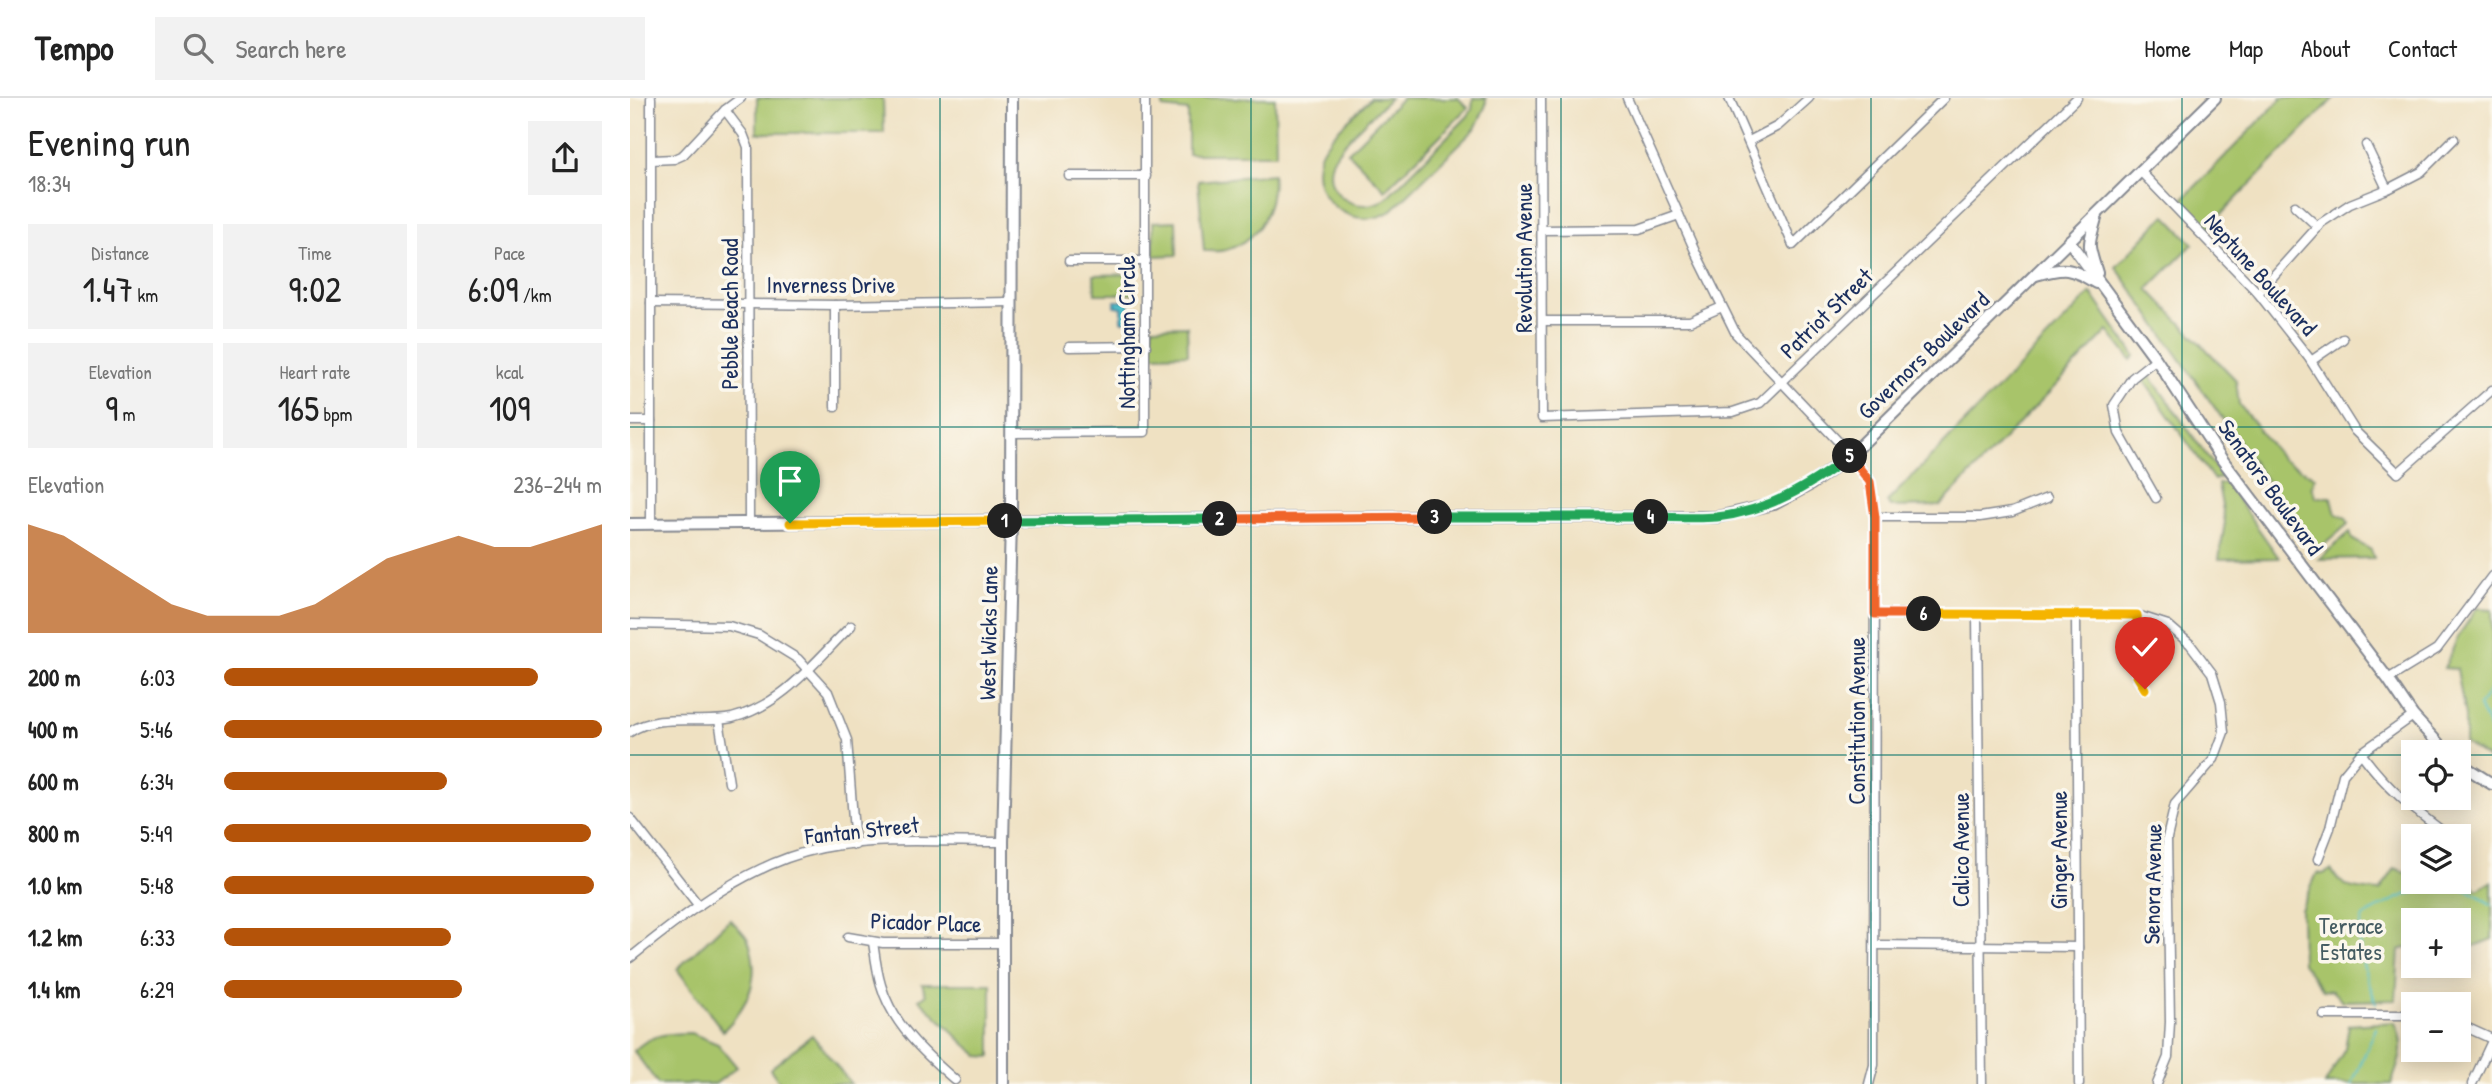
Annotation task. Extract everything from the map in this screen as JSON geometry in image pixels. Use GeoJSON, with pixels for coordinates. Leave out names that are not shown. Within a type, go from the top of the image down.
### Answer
{"type":"FeatureCollection","features":[{"type":"Feature","properties":{"kind":"main road","name":"West Wicks Lane"},"geometry":{"type":"LineString","coordinates":[[1003,1084],[1003,842],[1011,521],[1012,98]]}},
{"type":"Feature","properties":{"kind":"main road","name":"Governors Boulevard"},"geometry":{"type":"LineString","coordinates":[[630,524],[1717,517],[1774,504],[1811,484],[1851,455],[2215,98]]}},
{"type":"Feature","properties":{"kind":"main road"},"geometry":{"type":"LineString","coordinates":[[2097,214],[2089,241],[2089,253],[2101,286]]}},
{"type":"Feature","properties":{"kind":"main road","name":"Senators Boulevard"},"geometry":{"type":"LineString","coordinates":[[2069,241],[2155,359],[2221,458],[2388,678],[2413,716],[2435,740]]}},
{"type":"Feature","properties":{"kind":"main road"},"geometry":{"type":"LineString","coordinates":[[2035,275],[2063,268],[2071,269],[2101,286]]}},
{"type":"Feature","properties":{"kind":"main road"},"geometry":{"type":"LineString","coordinates":[[2471,771],[2492,785]]}},
{"type":"Feature","properties":{"kind":"street"},"geometry":{"type":"LineString","coordinates":[[651,98],[651,524]]}},
{"type":"Feature","properties":{"kind":"street"},"geometry":{"type":"LineString","coordinates":[[652,160],[674,159],[683,155],[725,110],[741,98]]}},
{"type":"Feature","properties":{"kind":"street","name":"Nottingham Circle"},"geometry":{"type":"LineString","coordinates":[[1011,433],[1145,432],[1145,98]]}},
{"type":"Feature","properties":{"kind":"street","name":"Revolution Avenue"},"geometry":{"type":"LineString","coordinates":[[1541,98],[1542,418]]}},
{"type":"Feature","properties":{"kind":"street","name":"Constitution Avenue"},"geometry":{"type":"LineString","coordinates":[[1627,98],[1736,334],[1851,455],[1870,482],[1875,517],[1876,946],[1874,1065],[1869,1084]]}},
{"type":"Feature","properties":{"kind":"street"},"geometry":{"type":"LineString","coordinates":[[1729,98],[1793,244],[1944,98]]}},
{"type":"Feature","properties":{"kind":"street"},"geometry":{"type":"LineString","coordinates":[[1749,141],[1778,126],[1809,98]]}},
{"type":"Feature","properties":{"kind":"street","name":"Patriot Street"},"geometry":{"type":"LineString","coordinates":[[1542,418],[1734,412],[1760,403],[2077,98]]}},
{"type":"Feature","properties":{"kind":"street","name":"Pebble Beach Road"},"geometry":{"type":"LineString","coordinates":[[725,110],[743,134],[748,147],[749,524]]}},
{"type":"Feature","properties":{"kind":"street"},"geometry":{"type":"LineString","coordinates":[[2258,293],[2318,227],[2350,204],[2421,172],[2454,139]]}},
{"type":"Feature","properties":{"kind":"street"},"geometry":{"type":"LineString","coordinates":[[2365,145],[2387,189]]}},
{"type":"Feature","properties":{"kind":"street","name":"Neptune Boulevard"},"geometry":{"type":"LineString","coordinates":[[2140,171],[2258,293],[2311,361],[2355,430],[2398,476],[2492,390]]}},
{"type":"Feature","properties":{"kind":"street"},"geometry":{"type":"LineString","coordinates":[[1069,176],[1146,176]]}},
{"type":"Feature","properties":{"kind":"street"},"geometry":{"type":"LineString","coordinates":[[2295,206],[2318,227]]}},
{"type":"Feature","properties":{"kind":"street"},"geometry":{"type":"LineString","coordinates":[[1542,230],[1639,229],[1679,215]]}},
{"type":"Feature","properties":{"kind":"street"},"geometry":{"type":"LineString","coordinates":[[1069,261],[1146,261]]}},
{"type":"Feature","properties":{"kind":"street","name":"Inverness Drive"},"geometry":{"type":"LineString","coordinates":[[651,303],[835,305],[1011,302]]}},
{"type":"Feature","properties":{"kind":"street"},"geometry":{"type":"LineString","coordinates":[[835,305],[835,407]]}},
{"type":"Feature","properties":{"kind":"street"},"geometry":{"type":"LineString","coordinates":[[1543,321],[1690,321],[1722,307]]}},
{"type":"Feature","properties":{"kind":"street"},"geometry":{"type":"LineString","coordinates":[[2311,361],[2343,339]]}},
{"type":"Feature","properties":{"kind":"street"},"geometry":{"type":"LineString","coordinates":[[1069,347],[1146,346]]}},
{"type":"Feature","properties":{"kind":"street"},"geometry":{"type":"LineString","coordinates":[[2155,359],[2132,378],[2114,405],[2119,433],[2156,498]]}},
{"type":"Feature","properties":{"kind":"street"},"geometry":{"type":"LineString","coordinates":[[630,421],[651,421]]}},
{"type":"Feature","properties":{"kind":"street"},"geometry":{"type":"LineString","coordinates":[[1875,517],[1980,517],[2012,512],[2047,498]]}},
{"type":"Feature","properties":{"kind":"street"},"geometry":{"type":"LineString","coordinates":[[2388,678],[2437,649],[2492,576]]}},
{"type":"Feature","properties":{"kind":"street","name":"Senora Avenue"},"geometry":{"type":"LineString","coordinates":[[1875,614],[2137,615],[2168,625],[2190,645],[2212,673],[2221,702],[2224,732],[2214,759],[2175,804],[2167,838],[2171,1022],[2168,1057],[2157,1084]]}},
{"type":"Feature","properties":{"kind":"street","name":"Calico Avenue"},"geometry":{"type":"LineString","coordinates":[[1977,615],[1982,1084]]}},
{"type":"Feature","properties":{"kind":"street","name":"Ginger Avenue"},"geometry":{"type":"LineString","coordinates":[[2076,615],[2079,1084]]}},
{"type":"Feature","properties":{"kind":"street"},"geometry":{"type":"LineString","coordinates":[[2137,615],[2137,676],[2145,689]]}},
{"type":"Feature","properties":{"kind":"street"},"geometry":{"type":"LineString","coordinates":[[630,624],[729,626],[760,635],[798,659],[828,692],[847,740],[855,845]]}},
{"type":"Feature","properties":{"kind":"street"},"geometry":{"type":"LineString","coordinates":[[630,732],[637,727],[666,721],[719,720],[755,710],[782,695],[851,626]]}},
{"type":"Feature","properties":{"kind":"street"},"geometry":{"type":"LineString","coordinates":[[2318,859],[2330,828],[2343,775],[2361,753],[2413,716]]}},
{"type":"Feature","properties":{"kind":"street"},"geometry":{"type":"LineString","coordinates":[[719,720],[729,783]]}},
{"type":"Feature","properties":{"kind":"street"},"geometry":{"type":"LineString","coordinates":[[2361,753],[2381,780],[2404,803],[2433,824]]}},
{"type":"Feature","properties":{"kind":"street"},"geometry":{"type":"LineString","coordinates":[[630,818],[699,906]]}},
{"type":"Feature","properties":{"kind":"street","name":"Fantan Street"},"geometry":{"type":"LineString","coordinates":[[630,958],[728,886],[784,859],[824,848],[888,842],[1003,842]]}},
{"type":"Feature","properties":{"kind":"street","name":"Picador Place"},"geometry":{"type":"LineString","coordinates":[[848,937],[873,942],[1003,943]]}},
{"type":"Feature","properties":{"kind":"street"},"geometry":{"type":"LineString","coordinates":[[873,942],[881,986],[897,1021],[931,1060],[955,1080]]}},
{"type":"Feature","properties":{"kind":"street"},"geometry":{"type":"LineString","coordinates":[[1876,946],[2078,947]]}},
{"type":"Feature","properties":{"kind":"street"},"geometry":{"type":"LineString","coordinates":[[2324,1015],[2401,1015]]}},
{"type":"Feature","properties":{"kind":"street"},"geometry":{"type":"LineString","coordinates":[[2471,1030],[2492,1040],[2472,1084]]}},
{"type":"Feature","properties":{"kind":"green space"},"geometry":{"type":"Polygon","coordinates":[[[757,98],[883,98],[884,133],[757,133],[757,98]]]}},
{"type":"Feature","properties":{"kind":"green space"},"geometry":{"type":"Polygon","coordinates":[[[1163,98],[1275,98],[1276,154],[1188,154],[1188,111],[1163,108],[1163,98]]]}},
{"type":"Feature","properties":{"kind":"green space"},"geometry":{"type":"Polygon","coordinates":[[[1371,98],[1390,98],[1342,147],[1332,162],[1330,174],[1337,193],[1355,204],[1376,203],[1386,198],[1467,117],[1472,110],[1473,98],[1486,98],[1486,105],[1475,129],[1392,210],[1378,217],[1363,218],[1336,208],[1326,198],[1319,185],[1317,170],[1320,155],[1329,140],[1371,98]]]}},
{"type":"Feature","properties":{"kind":"green space"},"geometry":{"type":"Polygon","coordinates":[[[1402,98],[1458,98],[1468,108],[1385,190],[1348,152],[1402,98]]]}},
{"type":"Feature","properties":{"kind":"green space"},"geometry":{"type":"Polygon","coordinates":[[[2282,98],[2334,98],[2207,229],[2180,202],[2282,98]]]}},
{"type":"Feature","properties":{"kind":"green space"},"geometry":{"type":"Polygon","coordinates":[[[1273,174],[1268,210],[1257,230],[1249,238],[1226,250],[1204,251],[1198,181],[1273,174]]]}},
{"type":"Feature","properties":{"kind":"green space"},"geometry":{"type":"Polygon","coordinates":[[[2165,215],[2193,244],[2148,289],[2236,380],[2239,404],[2282,459],[2315,477],[2312,487],[2316,497],[2331,497],[2336,514],[2346,518],[2348,524],[2316,552],[2116,267],[2165,215]]]}},
{"type":"Feature","properties":{"kind":"green space"},"geometry":{"type":"Polygon","coordinates":[[[1176,221],[1177,255],[1154,256],[1153,222],[1176,221]]]}},
{"type":"Feature","properties":{"kind":"green space"},"geometry":{"type":"Polygon","coordinates":[[[1134,274],[1135,294],[1095,294],[1094,275],[1134,274]]]}},
{"type":"Feature","properties":{"kind":"green space"},"geometry":{"type":"Polygon","coordinates":[[[2091,293],[2135,356],[2131,360],[2108,331],[1940,506],[1890,507],[1887,502],[2091,293]]]}},
{"type":"Feature","properties":{"kind":"green space"},"geometry":{"type":"Polygon","coordinates":[[[1187,326],[1188,354],[1152,355],[1152,327],[1187,326]]]}},
{"type":"Feature","properties":{"kind":"green space"},"geometry":{"type":"Polygon","coordinates":[[[2145,375],[2150,376],[2222,477],[2214,480],[2142,378],[2145,375]]]}},
{"type":"Feature","properties":{"kind":"green space"},"geometry":{"type":"Polygon","coordinates":[[[2226,483],[2279,558],[2219,559],[2225,522],[2218,484],[2226,483]]]}},
{"type":"Feature","properties":{"kind":"green space"},"geometry":{"type":"Polygon","coordinates":[[[2350,532],[2352,539],[2371,550],[2374,558],[2319,559],[2350,532]]]}},
{"type":"Feature","properties":{"kind":"green space"},"geometry":{"type":"Polygon","coordinates":[[[2477,608],[2492,609],[2492,762],[2471,747],[2471,740],[2465,740],[2465,716],[2457,669],[2444,668],[2459,635],[2477,608]]]}},
{"type":"Feature","properties":{"kind":"green space","name":"Terrace Estates"},"geometry":{"type":"Polygon","coordinates":[[[2395,868],[2401,871],[2401,894],[2471,894],[2471,882],[2477,890],[2492,881],[2492,939],[2471,947],[2471,908],[2401,908],[2401,949],[2396,1000],[2343,1001],[2332,991],[2323,990],[2302,963],[2301,910],[2317,873],[2323,874],[2331,870],[2346,885],[2380,891],[2395,868]]]}},
{"type":"Feature","properties":{"kind":"green space"},"geometry":{"type":"Polygon","coordinates":[[[730,919],[748,940],[754,966],[746,1001],[723,1031],[677,969],[730,919]]]}},
{"type":"Feature","properties":{"kind":"green space"},"geometry":{"type":"Polygon","coordinates":[[[922,984],[991,984],[991,1057],[979,1056],[919,999],[926,995],[922,984]]]}},
{"type":"Feature","properties":{"kind":"green space","name":"Terrace Estates"},"geometry":{"type":"Polygon","coordinates":[[[2395,1022],[2401,1053],[2391,1084],[2325,1084],[2345,1049],[2349,1025],[2395,1022]]]}},
{"type":"Feature","properties":{"kind":"green space"},"geometry":{"type":"Polygon","coordinates":[[[691,1033],[718,1044],[737,1067],[715,1084],[658,1084],[634,1051],[646,1041],[660,1036],[691,1033]]]}},
{"type":"Feature","properties":{"kind":"green space"},"geometry":{"type":"Polygon","coordinates":[[[812,1035],[851,1084],[781,1084],[770,1069],[812,1035]]]}},
{"type":"Feature","properties":{"kind":"water"},"geometry":{"type":"Polygon","coordinates":[[[1115,301],[1130,301],[1130,321],[1122,321],[1122,307],[1115,306],[1115,301]]]}},
{"type":"Feature","properties":{"kind":"waterway"},"geometry":{"type":"LineString","coordinates":[[2492,687],[2479,706],[2492,735]]}},
{"type":"Feature","properties":{"kind":"waterway"},"geometry":{"type":"LineString","coordinates":[[2376,1003],[2360,950],[2363,917],[2402,897],[2431,888],[2459,888],[2476,894],[2492,905]]}},
{"type":"Feature","properties":{"kind":"waterway"},"geometry":{"type":"LineString","coordinates":[[2352,1084],[2376,1028]]}},
{"type":"Feature","properties":{"kind":"route"},"geometry":{"type":"LineString","coordinates":[[790,523],[1717,517],[1774,504],[1811,484],[1851,455],[1870,482],[1875,517],[1875,614],[2137,615],[2137,676],[2145,689]]}}]}
